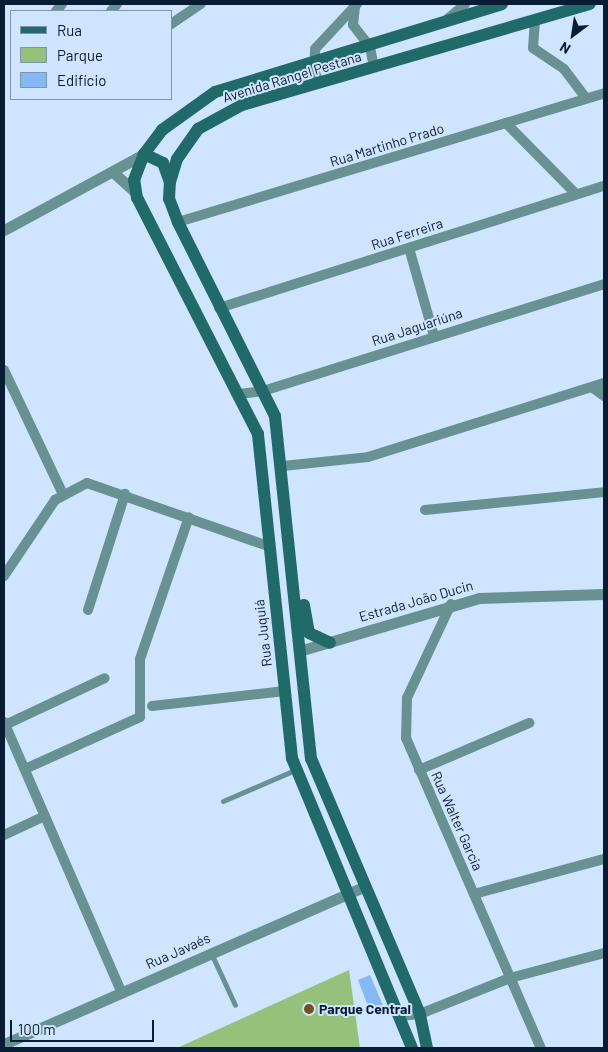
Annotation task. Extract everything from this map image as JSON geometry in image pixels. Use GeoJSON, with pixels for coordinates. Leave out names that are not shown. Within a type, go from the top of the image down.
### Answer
{"type":"FeatureCollection","features":[{"type":"Feature","properties":{"kind":"main road","name":"Avenida Rangel Pestana"},"geometry":{"type":"LineString","coordinates":[[134,191],[144,154],[162,130],[201,99],[502,4]]}},
{"type":"Feature","properties":{"kind":"main road","name":"Avenida Rangel Pestana"},"geometry":{"type":"LineString","coordinates":[[292,566],[283,466],[275,416],[219,308],[169,199],[170,182],[187,142],[205,124],[242,106],[590,4]]}},
{"type":"Feature","properties":{"kind":"main road"},"geometry":{"type":"LineString","coordinates":[[144,154],[163,163],[170,182]]}},
{"type":"Feature","properties":{"kind":"main road"},"geometry":{"type":"LineString","coordinates":[[134,191],[238,394],[262,449],[268,546],[282,553],[292,566],[303,594],[306,628],[330,643]]}},
{"type":"Feature","properties":{"kind":"main road","name":"Rua Juquiá"},"geometry":{"type":"LineString","coordinates":[[268,546],[296,770],[412,1048]]}},
{"type":"Feature","properties":{"kind":"main road"},"geometry":{"type":"LineString","coordinates":[[292,566],[298,651],[311,759],[420,1014],[426,1048]]}},
{"type":"Feature","properties":{"kind":"main road"},"geometry":{"type":"LineString","coordinates":[[278,634],[285,646],[298,651]]}},
{"type":"Feature","properties":{"kind":"street"},"geometry":{"type":"LineString","coordinates":[[172,23],[201,4]]}},
{"type":"Feature","properties":{"kind":"street"},"geometry":{"type":"LineString","coordinates":[[356,4],[353,25],[370,47],[374,68]]}},
{"type":"Feature","properties":{"kind":"street"},"geometry":{"type":"LineString","coordinates":[[320,83],[314,62],[316,50],[356,4]]}},
{"type":"Feature","properties":{"kind":"street"},"geometry":{"type":"LineString","coordinates":[[442,23],[465,4]]}},
{"type":"Feature","properties":{"kind":"street"},"geometry":{"type":"LineString","coordinates":[[534,20],[534,48],[572,78],[586,98]]}},
{"type":"Feature","properties":{"kind":"street","name":"Rua Martinho Prado"},"geometry":{"type":"LineString","coordinates":[[178,222],[604,93]]}},
{"type":"Feature","properties":{"kind":"street"},"geometry":{"type":"LineString","coordinates":[[506,123],[576,194]]}},
{"type":"Feature","properties":{"kind":"street"},"geometry":{"type":"LineString","coordinates":[[4,230],[114,174],[144,154]]}},
{"type":"Feature","properties":{"kind":"street"},"geometry":{"type":"LineString","coordinates":[[114,174],[134,191]]}},
{"type":"Feature","properties":{"kind":"street","name":"Rua Ferreira"},"geometry":{"type":"LineString","coordinates":[[219,308],[604,186]]}},
{"type":"Feature","properties":{"kind":"street"},"geometry":{"type":"LineString","coordinates":[[409,248],[434,336]]}},
{"type":"Feature","properties":{"kind":"street","name":"Rua Jaguariúna"},"geometry":{"type":"LineString","coordinates":[[238,394],[262,391],[604,284]]}},
{"type":"Feature","properties":{"kind":"street"},"geometry":{"type":"LineString","coordinates":[[4,370],[63,494]]}},
{"type":"Feature","properties":{"kind":"street"},"geometry":{"type":"LineString","coordinates":[[283,466],[368,457],[594,388],[604,383]]}},
{"type":"Feature","properties":{"kind":"street"},"geometry":{"type":"LineString","coordinates":[[594,388],[604,396]]}},
{"type":"Feature","properties":{"kind":"street"},"geometry":{"type":"LineString","coordinates":[[4,576],[63,494],[87,483],[125,494],[268,546]]}},
{"type":"Feature","properties":{"kind":"street"},"geometry":{"type":"LineString","coordinates":[[88,610],[125,494]]}},
{"type":"Feature","properties":{"kind":"street"},"geometry":{"type":"LineString","coordinates":[[425,510],[603,494]]}},
{"type":"Feature","properties":{"kind":"street"},"geometry":{"type":"LineString","coordinates":[[26,769],[135,721],[142,712],[140,659],[189,517]]}},
{"type":"Feature","properties":{"kind":"street","name":"Estrada João Ducin"},"geometry":{"type":"LineString","coordinates":[[298,651],[330,643],[451,604],[515,595],[604,594]]}},
{"type":"Feature","properties":{"kind":"street","name":"Rua Walter Garcia"},"geometry":{"type":"LineString","coordinates":[[451,604],[407,698],[404,730],[419,770],[541,1048]]}},
{"type":"Feature","properties":{"kind":"street"},"geometry":{"type":"LineString","coordinates":[[105,678],[4,724],[26,769],[122,993]]}},
{"type":"Feature","properties":{"kind":"street"},"geometry":{"type":"LineString","coordinates":[[152,706],[285,691]]}},
{"type":"Feature","properties":{"kind":"street"},"geometry":{"type":"LineString","coordinates":[[419,770],[529,723]]}},
{"type":"Feature","properties":{"kind":"street"},"geometry":{"type":"LineString","coordinates":[[4,835],[45,816]]}},
{"type":"Feature","properties":{"kind":"street"},"geometry":{"type":"LineString","coordinates":[[474,894],[604,859]]}},
{"type":"Feature","properties":{"kind":"street","name":"Rua Javaés"},"geometry":{"type":"LineString","coordinates":[[4,1044],[365,886]]}},
{"type":"Feature","properties":{"kind":"street"},"geometry":{"type":"LineString","coordinates":[[400,1016],[420,1014],[510,978],[604,953]]}},
{"type":"Feature","properties":{"kind":"lane"},"geometry":{"type":"LineString","coordinates":[[222,801],[296,770]]}},
{"type":"Feature","properties":{"kind":"lane"},"geometry":{"type":"LineString","coordinates":[[212,953],[235,1005]]}},
{"type":"Feature","properties":{"kind":"green space","name":"Parque Central"},"geometry":{"type":"Polygon","coordinates":[[[349,970],[360,1048],[177,1048],[349,970]]]}},
{"type":"Feature","properties":{"kind":"building"},"geometry":{"type":"Polygon","coordinates":[[[370,975],[384,1008],[371,1014],[358,980],[370,975]]]}},
{"type":"Feature","properties":{"kind":"place","name":"Parque Central"},"geometry":{"type":"Point","coordinates":[309,1009]}}]}
